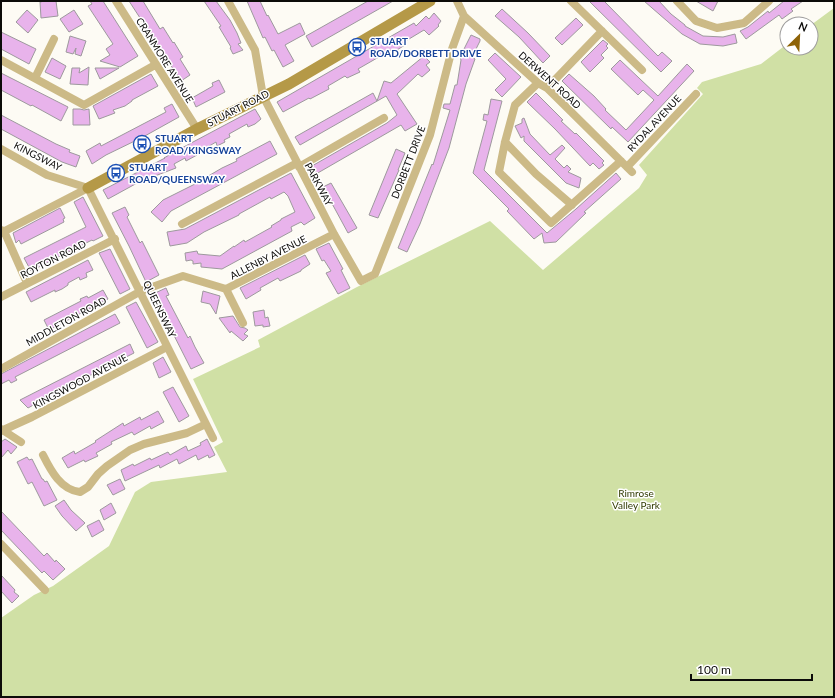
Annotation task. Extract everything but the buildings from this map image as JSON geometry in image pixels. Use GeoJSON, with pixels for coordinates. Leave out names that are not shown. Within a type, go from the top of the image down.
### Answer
{"type":"FeatureCollection","features":[{"type":"Feature","properties":{"kind":"street","name":"CRANMORE AVENUE"},"geometry":{"type":"LineString","coordinates":[[116,1],[155,65],[197,129]]}},
{"type":"Feature","properties":{"kind":"street","name":"STUART ROAD"},"geometry":{"type":"LineString","coordinates":[[2,231],[88,188],[197,129],[289,84],[430,1]]}},
{"type":"Feature","properties":{"kind":"street","name":"DERWENT ROAD"},"geometry":{"type":"LineString","coordinates":[[457,1],[464,16],[538,83],[547,88],[626,167]]}},
{"type":"Feature","properties":{"kind":"street"},"geometry":{"type":"LineString","coordinates":[[571,1],[642,70]]}},
{"type":"Feature","properties":{"kind":"street"},"geometry":{"type":"LineString","coordinates":[[676,1],[696,21],[716,28],[744,23],[769,1]]}},
{"type":"Feature","properties":{"kind":"street","name":"PARKWAY"},"geometry":{"type":"LineString","coordinates":[[232,2],[255,50],[263,96],[334,234],[361,281]]}},
{"type":"Feature","properties":{"kind":"street","name":"DORBETT DRIVE"},"geometry":{"type":"LineString","coordinates":[[361,281],[375,274],[430,135],[452,49],[464,16]]}},
{"type":"Feature","properties":{"kind":"street"},"geometry":{"type":"LineString","coordinates":[[547,88],[602,31]]}},
{"type":"Feature","properties":{"kind":"street"},"geometry":{"type":"LineString","coordinates":[[35,78],[54,39]]}},
{"type":"Feature","properties":{"kind":"street"},"geometry":{"type":"LineString","coordinates":[[1,60],[84,105],[155,65]]}},
{"type":"Feature","properties":{"kind":"street"},"geometry":{"type":"LineString","coordinates":[[538,83],[515,105],[505,142],[536,174],[572,205]]}},
{"type":"Feature","properties":{"kind":"street","name":"RYDAL AVENUE"},"geometry":{"type":"LineString","coordinates":[[505,142],[499,172],[551,223],[572,205],[626,167],[696,94]]}},
{"type":"Feature","properties":{"kind":"street"},"geometry":{"type":"LineString","coordinates":[[182,224],[298,165],[384,118]]}},
{"type":"Feature","properties":{"kind":"street","name":"KINGSWAY"},"geometry":{"type":"LineString","coordinates":[[1,149],[47,174],[88,188]]}},
{"type":"Feature","properties":{"kind":"street","name":"QUEENSWAY"},"geometry":{"type":"LineString","coordinates":[[88,188],[115,239],[213,438]]}},
{"type":"Feature","properties":{"kind":"street"},"geometry":{"type":"LineString","coordinates":[[2,231],[28,283]]}},
{"type":"Feature","properties":{"kind":"street","name":"ALLENBY AVENUE"},"geometry":{"type":"LineString","coordinates":[[141,292],[183,276],[226,289],[334,234]]}},
{"type":"Feature","properties":{"kind":"street","name":"ROYTON ROAD"},"geometry":{"type":"LineString","coordinates":[[1,297],[115,239]]}},
{"type":"Feature","properties":{"kind":"street"},"geometry":{"type":"LineString","coordinates":[[226,289],[243,324]]}},
{"type":"Feature","properties":{"kind":"street","name":"MIDDLETON ROAD"},"geometry":{"type":"LineString","coordinates":[[1,369],[141,292]]}},
{"type":"Feature","properties":{"kind":"street","name":"KINGSWOOD AVENUE"},"geometry":{"type":"LineString","coordinates":[[2,430],[32,417],[167,347]]}},
{"type":"Feature","properties":{"kind":"street"},"geometry":{"type":"LineString","coordinates":[[43,455],[53,474],[68,488],[80,492],[88,487],[98,474],[107,466],[130,450],[144,444],[187,433],[206,424]]}},
{"type":"Feature","properties":{"kind":"street"},"geometry":{"type":"LineString","coordinates":[[2,430],[21,442]]}},
{"type":"Feature","properties":{"kind":"street"},"geometry":{"type":"LineString","coordinates":[[1,544],[45,590]]}},
{"type":"Feature","properties":{"kind":"green space","name":"Rimrose Valley Park"},"geometry":{"type":"Polygon","coordinates":[[[834,8],[834,697],[1,697],[1,618],[34,595],[53,586],[109,546],[135,492],[151,482],[227,472],[214,447],[223,442],[193,379],[260,347],[258,340],[357,287],[490,221],[543,270],[639,188],[647,175],[639,165],[703,94],[697,88],[702,82],[761,64],[779,50],[779,56],[819,56],[819,19],[834,8]]]}},
{"type":"Feature","properties":{"kind":"place","name":"STUART ROAD/DORBETT DRIVE"},"geometry":{"type":"Point","coordinates":[357,47]}},
{"type":"Feature","properties":{"kind":"place","name":"STUART ROAD/KINGSWAY"},"geometry":{"type":"Point","coordinates":[142,144]}},
{"type":"Feature","properties":{"kind":"place","name":"STUART ROAD/QUEENSWAY"},"geometry":{"type":"Point","coordinates":[116,173]}}]}
